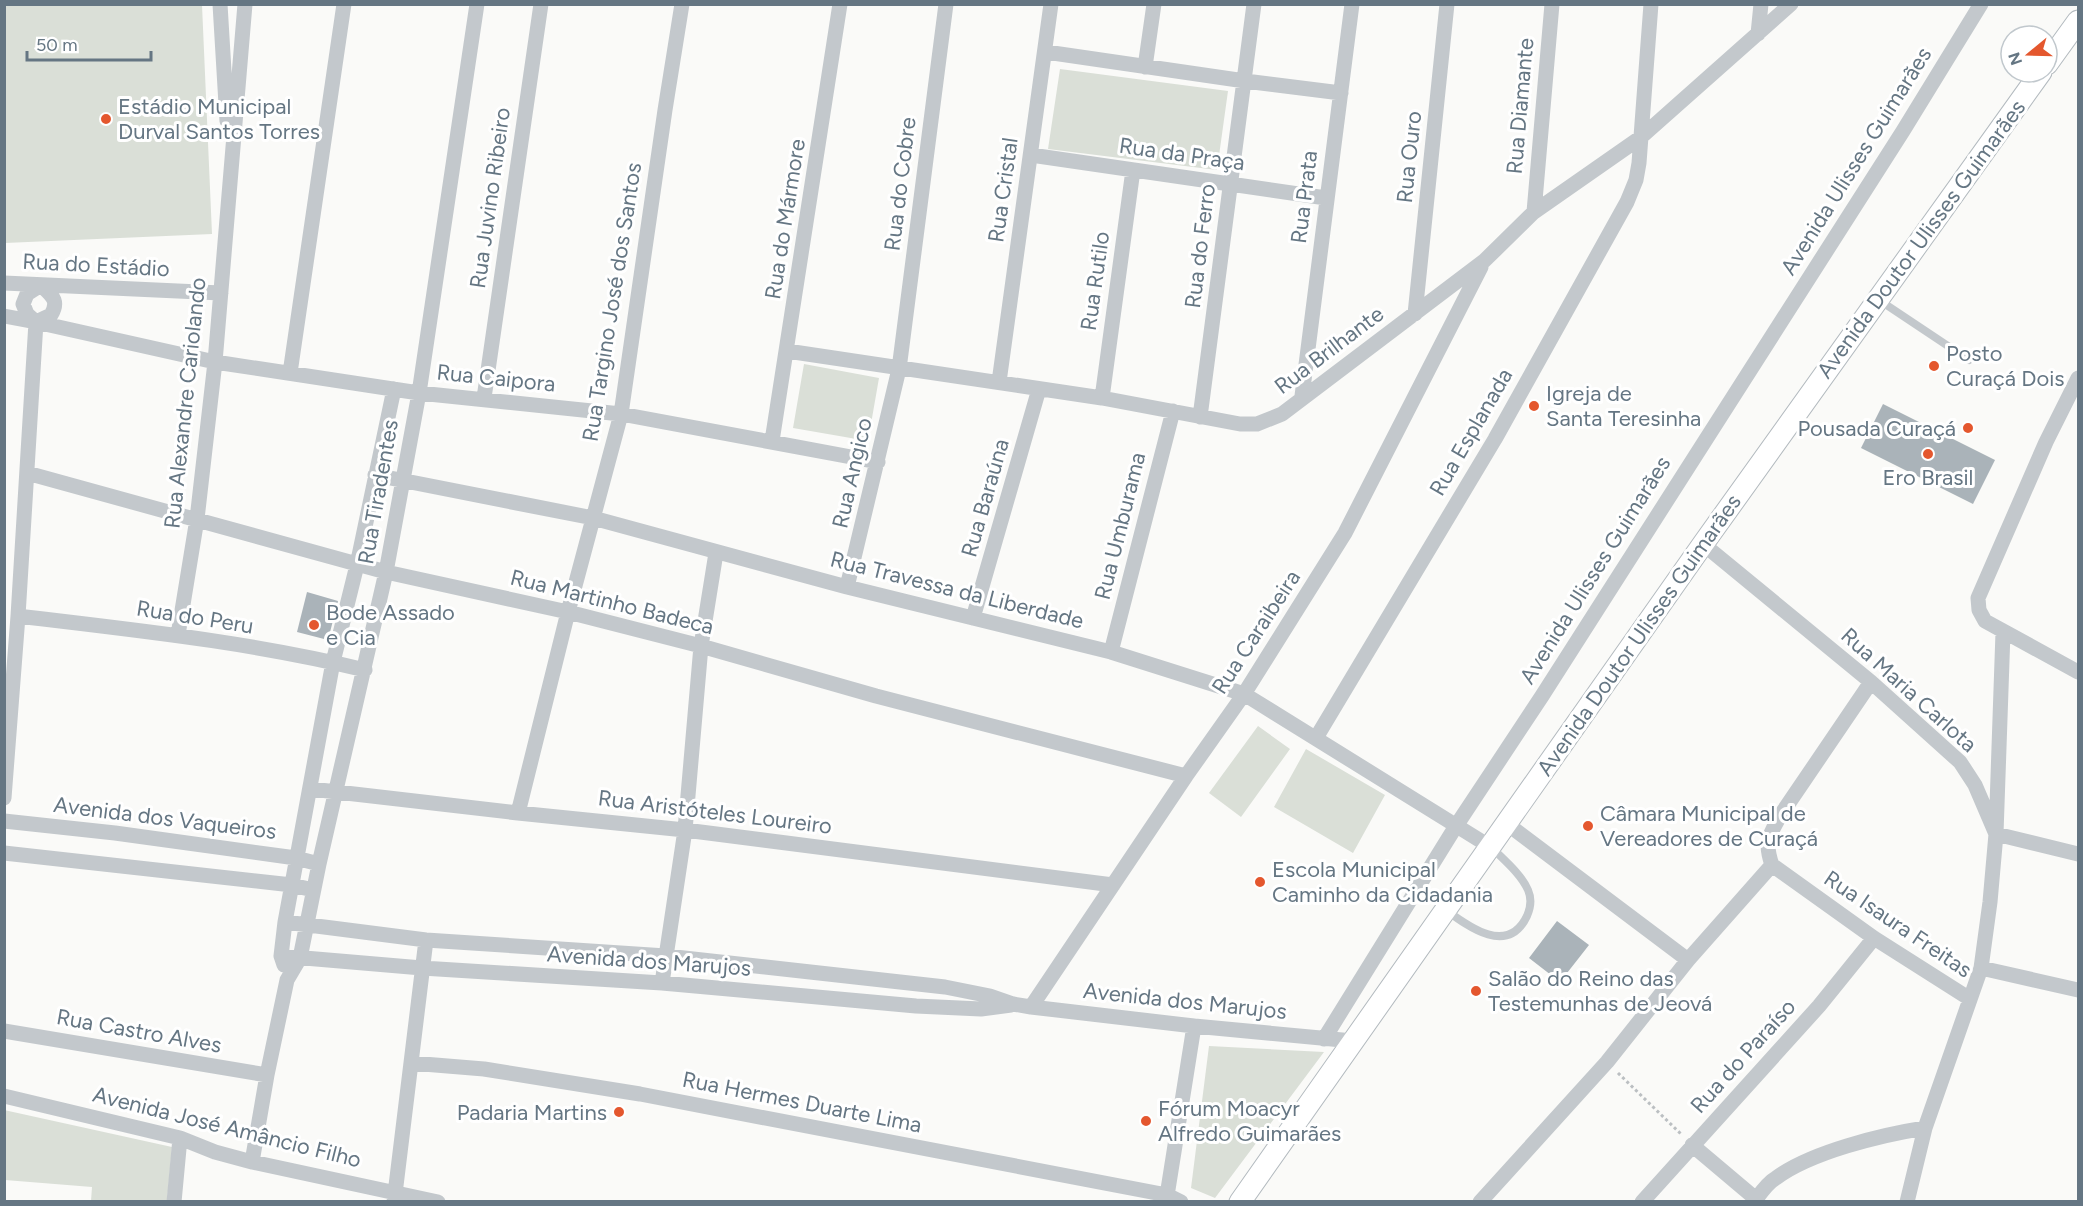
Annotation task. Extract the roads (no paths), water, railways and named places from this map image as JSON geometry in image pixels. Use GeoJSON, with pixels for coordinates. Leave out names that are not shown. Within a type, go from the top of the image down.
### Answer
{"type":"FeatureCollection","features":[{"type":"Feature","properties":{"kind":"main road"},"geometry":{"type":"LineString","coordinates":[[2059,48],[2079,21]]}},
{"type":"Feature","properties":{"kind":"main road","name":"Avenida Doutor Ulisses Guimarães"},"geometry":{"type":"LineString","coordinates":[[1240,1202],[1702,544],[2033,84]]}},
{"type":"Feature","properties":{"kind":"street","name":"Rua Alexandre Cariolando"},"geometry":{"type":"LineString","coordinates":[[220,4],[230,176]]}},
{"type":"Feature","properties":{"kind":"street","name":"Rua Alexandre Cariolando"},"geometry":{"type":"LineString","coordinates":[[178,635],[197,519],[215,362],[245,4]]}},
{"type":"Feature","properties":{"kind":"street"},"geometry":{"type":"LineString","coordinates":[[290,373],[344,4]]}},
{"type":"Feature","properties":{"kind":"street","name":"Rua Tiradentes"},"geometry":{"type":"LineString","coordinates":[[252,1162],[287,980],[300,958],[318,864],[386,572],[419,393],[477,4]]}},
{"type":"Feature","properties":{"kind":"street","name":"Rua Juvino Ribeiro"},"geometry":{"type":"LineString","coordinates":[[484,398],[541,4]]}},
{"type":"Feature","properties":{"kind":"street","name":"Rua Targino José dos Santos"},"geometry":{"type":"LineString","coordinates":[[518,813],[568,612],[621,414],[682,4]]}},
{"type":"Feature","properties":{"kind":"street","name":"Rua do Mármore"},"geometry":{"type":"LineString","coordinates":[[772,441],[840,4]]}},
{"type":"Feature","properties":{"kind":"street","name":"Rua do Cobre"},"geometry":{"type":"LineString","coordinates":[[899,369],[946,4]]}},
{"type":"Feature","properties":{"kind":"street","name":"Rua Cristal"},"geometry":{"type":"LineString","coordinates":[[999,382],[1051,4]]}},
{"type":"Feature","properties":{"kind":"street"},"geometry":{"type":"LineString","coordinates":[[1145,67],[1154,4]]}},
{"type":"Feature","properties":{"kind":"street","name":"Rua do Ferro"},"geometry":{"type":"LineString","coordinates":[[1200,417],[1254,4]]}},
{"type":"Feature","properties":{"kind":"street","name":"Rua Prata"},"geometry":{"type":"LineString","coordinates":[[1302,396],[1352,4]]}},
{"type":"Feature","properties":{"kind":"street","name":"Rua Ouro"},"geometry":{"type":"LineString","coordinates":[[1415,314],[1447,4]]}},
{"type":"Feature","properties":{"kind":"street","name":"Rua Diamante"},"geometry":{"type":"LineString","coordinates":[[1534,212],[1552,4]]}},
{"type":"Feature","properties":{"kind":"street","name":"Rua Esplanada"},"geometry":{"type":"LineString","coordinates":[[1316,738],[1494,439],[1627,201],[1636,180],[1651,4]]}},
{"type":"Feature","properties":{"kind":"street"},"geometry":{"type":"LineString","coordinates":[[1758,34],[1761,4]]}},
{"type":"Feature","properties":{"kind":"street","name":"Rua Brilhante"},"geometry":{"type":"LineString","coordinates":[[787,351],[1102,398],[1240,424],[1257,424],[1282,414],[1302,396],[1484,261],[1534,212],[1640,138],[1791,4]]}},
{"type":"Feature","properties":{"kind":"street","name":"Avenida Ulisses Guimarães"},"geometry":{"type":"LineString","coordinates":[[1324,1039],[1456,826],[1904,131],[1981,4]]}},
{"type":"Feature","properties":{"kind":"street"},"geometry":{"type":"LineString","coordinates":[[1046,52],[1341,93]]}},
{"type":"Feature","properties":{"kind":"street","name":"Rua da Praça"},"geometry":{"type":"LineString","coordinates":[[1031,155],[1326,198]]}},
{"type":"Feature","properties":{"kind":"street","name":"Rua Rutilo"},"geometry":{"type":"LineString","coordinates":[[1102,398],[1133,170]]}},
{"type":"Feature","properties":{"kind":"street","name":"Rua Caraibeira"},"geometry":{"type":"LineString","coordinates":[[1031,1007],[1186,776],[1244,694],[1345,533],[1484,261]]}},
{"type":"Feature","properties":{"kind":"street","name":"Rua do Estádio"},"geometry":{"type":"LineString","coordinates":[[4,283],[220,293]]}},
{"type":"Feature","properties":{"kind":"street"},"geometry":{"type":"LineString","coordinates":[[41,285],[53,296],[55,306],[51,315],[36,322],[27,314],[23,304],[27,294],[41,285]]}},
{"type":"Feature","properties":{"kind":"street"},"geometry":{"type":"LineString","coordinates":[[4,316],[215,362]]}},
{"type":"Feature","properties":{"kind":"street"},"geometry":{"type":"LineString","coordinates":[[4,798],[36,322]]}},
{"type":"Feature","properties":{"kind":"street","name":"Rua Caipora"},"geometry":{"type":"LineString","coordinates":[[215,362],[419,393],[621,414],[878,462]]}},
{"type":"Feature","properties":{"kind":"street","name":"Rua Angico"},"geometry":{"type":"LineString","coordinates":[[847,587],[899,369]]}},
{"type":"Feature","properties":{"kind":"street"},"geometry":{"type":"LineString","coordinates":[[2079,378],[2046,442],[1978,598],[1979,610],[1985,621],[2079,672]]}},
{"type":"Feature","properties":{"kind":"street","name":"Rua Tiradentes"},"geometry":{"type":"LineString","coordinates":[[287,980],[281,956],[296,858],[311,789],[333,662],[357,565],[394,389]]}},
{"type":"Feature","properties":{"kind":"street","name":"Rua Baraúna"},"geometry":{"type":"LineString","coordinates":[[973,618],[1039,389]]}},
{"type":"Feature","properties":{"kind":"street","name":"Rua Umburama"},"geometry":{"type":"LineString","coordinates":[[1111,652],[1173,411]]}},
{"type":"Feature","properties":{"kind":"street","name":"Rua Martinho Badeca"},"geometry":{"type":"LineString","coordinates":[[27,473],[357,565],[568,612],[701,646],[876,696],[1186,776]]}},
{"type":"Feature","properties":{"kind":"street","name":"Rua Travessa da Liberdade"},"geometry":{"type":"LineString","coordinates":[[375,475],[593,518],[847,587],[1111,652],[1244,694],[1489,846]]}},
{"type":"Feature","properties":{"kind":"street","name":"Rua Maria Carlota"},"geometry":{"type":"LineString","coordinates":[[1702,544],[1871,682],[1960,762],[1975,785],[1996,834]]}},
{"type":"Feature","properties":{"kind":"street"},"geometry":{"type":"LineString","coordinates":[[662,983],[685,830],[701,646],[716,552]]}},
{"type":"Feature","properties":{"kind":"street","name":"Rua do Peru"},"geometry":{"type":"LineString","coordinates":[[18,616],[178,635],[333,662],[365,670]]}},
{"type":"Feature","properties":{"kind":"street"},"geometry":{"type":"LineString","coordinates":[[1907,1202],[1925,1128],[1981,968],[1996,834],[2003,632]]}},
{"type":"Feature","properties":{"kind":"street"},"geometry":{"type":"LineString","coordinates":[[1480,1202],[1607,1062],[1688,960],[1772,865],[1767,850],[1769,836],[1780,816],[1871,682]]}},
{"type":"Feature","properties":{"kind":"street","name":"Rua Aristóteles Loureiro"},"geometry":{"type":"LineString","coordinates":[[311,789],[685,830],[1113,885]]}},
{"type":"Feature","properties":{"kind":"street","name":"Avenida dos Vaqueiros"},"geometry":{"type":"LineString","coordinates":[[4,821],[115,833],[296,858],[318,864]]}},
{"type":"Feature","properties":{"kind":"street"},"geometry":{"type":"LineString","coordinates":[[1506,823],[1688,960]]}},
{"type":"Feature","properties":{"kind":"street"},"geometry":{"type":"LineString","coordinates":[[1996,834],[2079,854]]}},
{"type":"Feature","properties":{"kind":"street"},"geometry":{"type":"LineString","coordinates":[[4,853],[292,885],[313,890]]}},
{"type":"Feature","properties":{"kind":"street","name":"Rua Isaura Freitas"},"geometry":{"type":"LineString","coordinates":[[1772,865],[1874,938],[1970,999]]}},
{"type":"Feature","properties":{"kind":"street","name":"Avenida dos Marujos"},"geometry":{"type":"LineString","coordinates":[[285,922],[426,939],[666,956],[945,987],[1031,1007],[1353,1041]]}},
{"type":"Feature","properties":{"kind":"street","name":"Rua do Paraíso"},"geometry":{"type":"LineString","coordinates":[[1642,1202],[1819,1006],[1874,938]]}},
{"type":"Feature","properties":{"kind":"street"},"geometry":{"type":"LineString","coordinates":[[394,1196],[426,939]]}},
{"type":"Feature","properties":{"kind":"street","name":"Avenida dos Marujos"},"geometry":{"type":"LineString","coordinates":[[281,956],[422,968],[662,983],[960,1009],[981,1009],[1013,1004]]}},
{"type":"Feature","properties":{"kind":"street","name":"Rua Isaura Freitas"},"geometry":{"type":"LineString","coordinates":[[1981,968],[2079,990]]}},
{"type":"Feature","properties":{"kind":"street"},"geometry":{"type":"LineString","coordinates":[[1166,1198],[1194,1026]]}},
{"type":"Feature","properties":{"kind":"street","name":"Rua Castro Alves"},"geometry":{"type":"LineString","coordinates":[[4,1031],[267,1075]]}},
{"type":"Feature","properties":{"kind":"street","name":"Rua Hermes Duarte Lima"},"geometry":{"type":"LineString","coordinates":[[411,1063],[484,1069],[640,1094],[1181,1202]]}},
{"type":"Feature","properties":{"kind":"street","name":"Avenida José Amâncio Filho"},"geometry":{"type":"LineString","coordinates":[[4,1096],[180,1138],[215,1152],[252,1162],[394,1196],[438,1202]]}},
{"type":"Feature","properties":{"kind":"street"},"geometry":{"type":"LineString","coordinates":[[1692,1145],[1755,1200],[1774,1178],[1801,1163],[1882,1136],[1925,1128]]}},
{"type":"Feature","properties":{"kind":"street"},"geometry":{"type":"LineString","coordinates":[[174,1202],[180,1138]]}},
{"type":"Feature","properties":{"kind":"lane"},"geometry":{"type":"LineString","coordinates":[[1878,299],[1969,360]]}},
{"type":"Feature","properties":{"kind":"lane"},"geometry":{"type":"LineString","coordinates":[[1444,910],[1480,933],[1494,936],[1509,935],[1522,925],[1529,910],[1531,898],[1527,887],[1489,846]]}},
{"type":"Feature","properties":{"kind":"place","name":"Estádio Municipal Durval Santos Torres"},"geometry":{"type":"Point","coordinates":[106,119]}},
{"type":"Feature","properties":{"kind":"place","name":"Posto Curaçá Dois"},"geometry":{"type":"Point","coordinates":[1934,366]}},
{"type":"Feature","properties":{"kind":"place","name":"Igreja de Santa Teresinha"},"geometry":{"type":"Point","coordinates":[1534,406]}},
{"type":"Feature","properties":{"kind":"place","name":"Pousada Curaçá"},"geometry":{"type":"Point","coordinates":[1968,428]}},
{"type":"Feature","properties":{"kind":"place","name":"Ero Brasil"},"geometry":{"type":"Point","coordinates":[1928,454]}},
{"type":"Feature","properties":{"kind":"place","name":"Bode Assado e Cia"},"geometry":{"type":"Point","coordinates":[314,625]}},
{"type":"Feature","properties":{"kind":"place","name":"Câmara Municipal de Vereadores de Curaçá"},"geometry":{"type":"Point","coordinates":[1588,826]}},
{"type":"Feature","properties":{"kind":"place","name":"Escola Municipal Caminho da Cidadania"},"geometry":{"type":"Point","coordinates":[1260,882]}},
{"type":"Feature","properties":{"kind":"place","name":"Salão do Reino das Testemunhas de Jeová"},"geometry":{"type":"Point","coordinates":[1476,991]}},
{"type":"Feature","properties":{"kind":"place","name":"Padaria Martins"},"geometry":{"type":"Point","coordinates":[619,1112]}},
{"type":"Feature","properties":{"kind":"place","name":"Fórum Moacyr Alfredo Guimarães"},"geometry":{"type":"Point","coordinates":[1146,1121]}}]}
